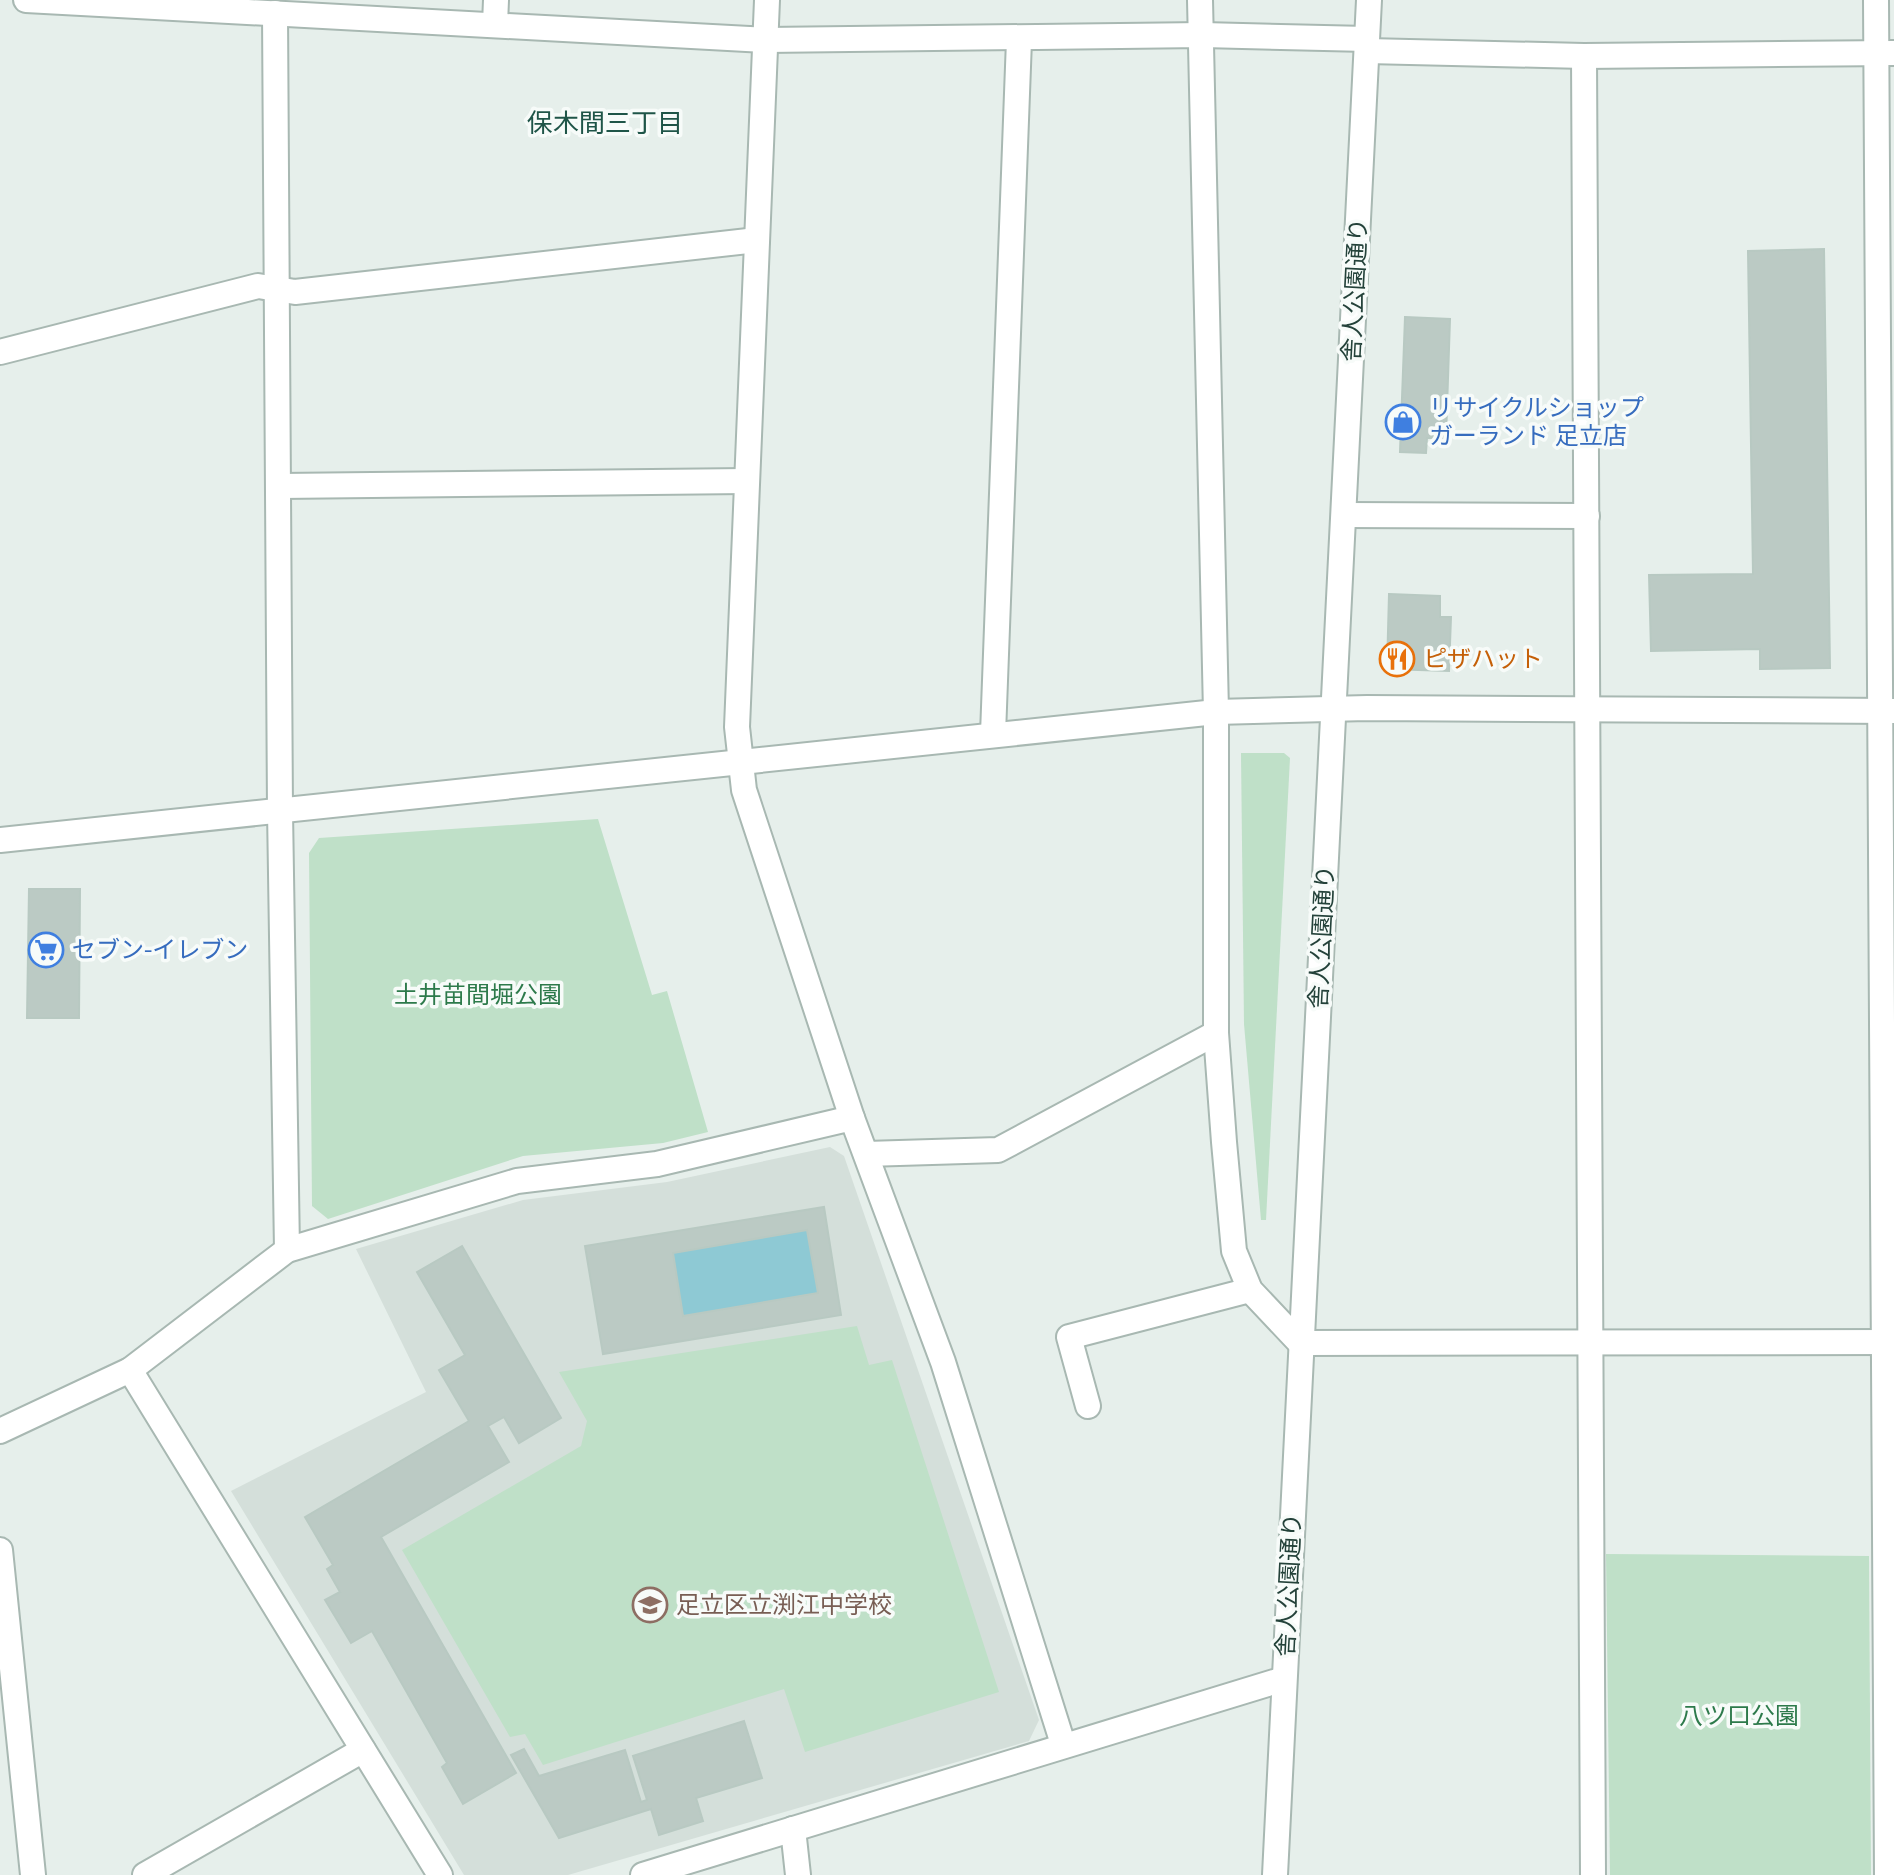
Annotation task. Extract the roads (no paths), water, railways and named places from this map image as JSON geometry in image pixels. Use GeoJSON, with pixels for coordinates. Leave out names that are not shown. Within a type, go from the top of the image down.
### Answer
{"type":"FeatureCollection","features":[{"type":"Feature","properties":{"kind":"street"},"geometry":{"type":"LineString","coordinates":[[26,0],[275,13],[496,12],[766,40],[1019,40],[1203,35],[1584,56],[1885,53]]}},
{"type":"Feature","properties":{"kind":"street"},"geometry":{"type":"LineString","coordinates":[[767,0],[737,727],[744,790],[852,1118],[943,1362],[1063,1744]]}},
{"type":"Feature","properties":{"kind":"street"},"geometry":{"type":"LineString","coordinates":[[1200,0],[1216,712],[1216,1033],[1234,1251],[1250,1290],[1300,1343],[1888,1342]]}},
{"type":"Feature","properties":{"kind":"street","name":"舎人公園通り"},"geometry":{"type":"LineString","coordinates":[[1275,1875],[1369,0]]}},
{"type":"Feature","properties":{"kind":"street"},"geometry":{"type":"LineString","coordinates":[[1876,0],[1885,53],[1887,1875]]}},
{"type":"Feature","properties":{"kind":"street"},"geometry":{"type":"LineString","coordinates":[[275,13],[280,811],[287,1250]]}},
{"type":"Feature","properties":{"kind":"street"},"geometry":{"type":"LineString","coordinates":[[993,734],[1019,40]]}},
{"type":"Feature","properties":{"kind":"street"},"geometry":{"type":"LineString","coordinates":[[1584,56],[1593,1875]]}},
{"type":"Feature","properties":{"kind":"street"},"geometry":{"type":"LineString","coordinates":[[0,352],[258,286],[295,292],[757,240]]}},
{"type":"Feature","properties":{"kind":"street"},"geometry":{"type":"LineString","coordinates":[[280,486],[747,481]]}},
{"type":"Feature","properties":{"kind":"street"},"geometry":{"type":"LineString","coordinates":[[1344,515],[1587,516]]}},
{"type":"Feature","properties":{"kind":"street"},"geometry":{"type":"LineString","coordinates":[[0,840],[740,765],[993,734],[1216,712],[1334,708],[1886,711]]}},
{"type":"Feature","properties":{"kind":"street"},"geometry":{"type":"LineString","coordinates":[[866,1154],[998,1150],[1216,1033]]}},
{"type":"Feature","properties":{"kind":"street"},"geometry":{"type":"LineString","coordinates":[[0,1431],[130,1370],[287,1250],[517,1181],[657,1164],[852,1118]]}},
{"type":"Feature","properties":{"kind":"street"},"geometry":{"type":"LineString","coordinates":[[1088,1406],[1069,1337],[1250,1290]]}},
{"type":"Feature","properties":{"kind":"street"},"geometry":{"type":"LineString","coordinates":[[130,1370],[440,1875]]}},
{"type":"Feature","properties":{"kind":"street"},"geometry":{"type":"LineString","coordinates":[[0,1550],[33,1875]]}},
{"type":"Feature","properties":{"kind":"street"},"geometry":{"type":"LineString","coordinates":[[643,1875],[1063,1744],[1284,1679]]}},
{"type":"Feature","properties":{"kind":"street"},"geometry":{"type":"LineString","coordinates":[[145,1875],[363,1750]]}},
{"type":"Feature","properties":{"kind":"street"},"geometry":{"type":"LineString","coordinates":[[793,1829],[798,1875]]}},
{"type":"Feature","properties":{"kind":"water"},"geometry":{"type":"Polygon","coordinates":[[[807,1230],[818,1293],[683,1316],[673,1253],[807,1230]]]}},
{"type":"Feature","properties":{"kind":"place","name":"リサイクルショップ ガーランド 足立店"},"geometry":{"type":"Point","coordinates":[1403,422]}},
{"type":"Feature","properties":{"kind":"place","name":"ピザハット"},"geometry":{"type":"Point","coordinates":[1397,659]}},
{"type":"Feature","properties":{"kind":"place","name":"セブン-イレブン"},"geometry":{"type":"Point","coordinates":[46,950]}},
{"type":"Feature","properties":{"kind":"place","name":"足立区立渕江中学校"},"geometry":{"type":"Point","coordinates":[650,1605]}},
{"type":"Feature","properties":{"kind":"district","name":"保木間三丁目"},"geometry":{"type":"Point","coordinates":[605,123]}},
{"type":"Feature","properties":{"kind":"park label","name":"土井苗間堀公園"},"geometry":{"type":"Point","coordinates":[478,995]}},
{"type":"Feature","properties":{"kind":"park label","name":"八ツ口公園"},"geometry":{"type":"Point","coordinates":[1739,1716]}}]}
